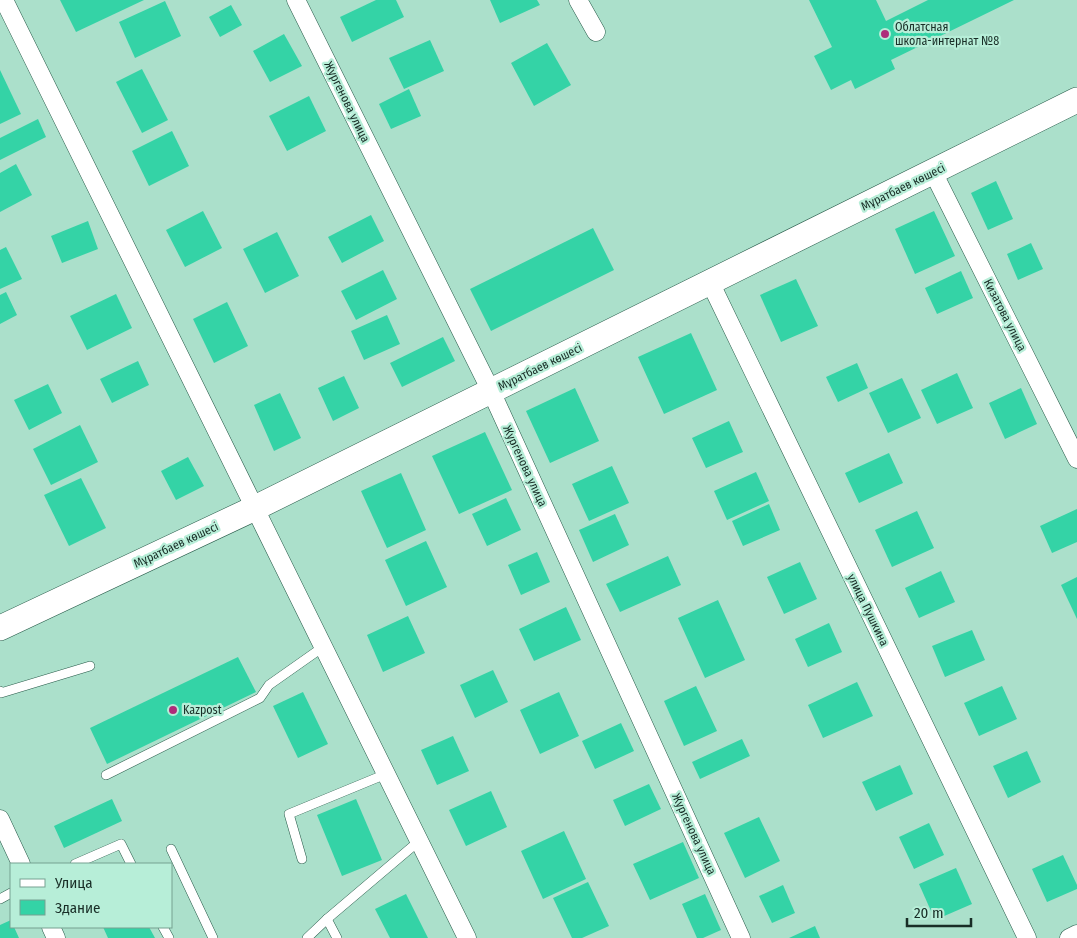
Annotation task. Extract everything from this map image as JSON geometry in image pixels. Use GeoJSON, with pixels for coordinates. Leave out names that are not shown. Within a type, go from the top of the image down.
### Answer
{"type":"FeatureCollection","features":[{"type":"Feature","properties":{"kind":"street"},"geometry":{"type":"LineString","coordinates":[[4,0],[467,938]]}},
{"type":"Feature","properties":{"kind":"street","name":"Жургенова улица"},"geometry":{"type":"LineString","coordinates":[[296,0],[491,391],[741,938]]}},
{"type":"Feature","properties":{"kind":"street"},"geometry":{"type":"LineString","coordinates":[[578,0],[596,32]]}},
{"type":"Feature","properties":{"kind":"street","name":"Мұратбаев көшесі"},"geometry":{"type":"LineString","coordinates":[[0,628],[255,508],[1077,100]]}},
{"type":"Feature","properties":{"kind":"street","name":"Кизатова улица"},"geometry":{"type":"LineString","coordinates":[[933,172],[1077,459]]}},
{"type":"Feature","properties":{"kind":"street","name":"улица Пушкина"},"geometry":{"type":"LineString","coordinates":[[710,282],[1027,938]]}},
{"type":"Feature","properties":{"kind":"street"},"geometry":{"type":"LineString","coordinates":[[0,819],[22,863]]}},
{"type":"Feature","properties":{"kind":"street"},"geometry":{"type":"LineString","coordinates":[[1069,938],[1077,934]]}},
{"type":"Feature","properties":{"kind":"lane"},"geometry":{"type":"LineString","coordinates":[[106,775],[260,698],[269,685],[323,647]]}},
{"type":"Feature","properties":{"kind":"lane"},"geometry":{"type":"LineString","coordinates":[[0,691],[1,694],[90,666]]}},
{"type":"Feature","properties":{"kind":"lane"},"geometry":{"type":"LineString","coordinates":[[302,859],[289,814],[386,774]]}},
{"type":"Feature","properties":{"kind":"lane"},"geometry":{"type":"LineString","coordinates":[[307,938],[419,841]]}},
{"type":"Feature","properties":{"kind":"lane"},"geometry":{"type":"LineString","coordinates":[[77,863],[121,844],[131,863]]}},
{"type":"Feature","properties":{"kind":"lane"},"geometry":{"type":"LineString","coordinates":[[171,849],[214,938]]}},
{"type":"Feature","properties":{"kind":"lane"},"geometry":{"type":"LineString","coordinates":[[327,919],[336,938]]}},
{"type":"Feature","properties":{"kind":"building"},"geometry":{"type":"Polygon","coordinates":[[[60,0],[144,0],[76,32],[60,0]]]}},
{"type":"Feature","properties":{"kind":"building"},"geometry":{"type":"Polygon","coordinates":[[[376,0],[396,0],[404,17],[352,42],[340,17],[376,0]]]}},
{"type":"Feature","properties":{"kind":"building"},"geometry":{"type":"Polygon","coordinates":[[[490,0],[537,0],[540,5],[500,23],[490,0]]]}},
{"type":"Feature","properties":{"kind":"building","name":"Облатсная школа-интернат №8"},"geometry":{"type":"Polygon","coordinates":[[[809,0],[876,0],[886,21],[928,0],[1014,0],[891,60],[895,69],[855,89],[851,80],[831,90],[814,56],[832,47],[809,0]]]}},
{"type":"Feature","properties":{"kind":"building"},"geometry":{"type":"Polygon","coordinates":[[[165,1],[181,36],[135,58],[119,22],[165,1]]]}},
{"type":"Feature","properties":{"kind":"building"},"geometry":{"type":"Polygon","coordinates":[[[231,5],[242,25],[220,37],[209,17],[231,5]]]}},
{"type":"Feature","properties":{"kind":"building"},"geometry":{"type":"Polygon","coordinates":[[[284,34],[302,66],[270,82],[253,51],[284,34]]]}},
{"type":"Feature","properties":{"kind":"building"},"geometry":{"type":"Polygon","coordinates":[[[430,40],[444,71],[404,89],[389,58],[430,40]]]}},
{"type":"Feature","properties":{"kind":"building"},"geometry":{"type":"Polygon","coordinates":[[[547,43],[571,85],[534,106],[511,63],[547,43]]]}},
{"type":"Feature","properties":{"kind":"building"},"geometry":{"type":"Polygon","coordinates":[[[142,69],[168,120],[142,133],[116,82],[142,69]]]}},
{"type":"Feature","properties":{"kind":"building"},"geometry":{"type":"Polygon","coordinates":[[[0,70],[21,114],[0,124],[0,70]]]}},
{"type":"Feature","properties":{"kind":"building"},"geometry":{"type":"Polygon","coordinates":[[[409,89],[421,116],[391,129],[379,104],[409,89]]]}},
{"type":"Feature","properties":{"kind":"building"},"geometry":{"type":"Polygon","coordinates":[[[309,96],[326,131],[287,151],[269,116],[309,96]]]}},
{"type":"Feature","properties":{"kind":"building"},"geometry":{"type":"Polygon","coordinates":[[[38,119],[46,137],[0,160],[0,138],[38,119]]]}},
{"type":"Feature","properties":{"kind":"building"},"geometry":{"type":"Polygon","coordinates":[[[172,131],[189,166],[149,186],[132,151],[172,131]]]}},
{"type":"Feature","properties":{"kind":"building"},"geometry":{"type":"Polygon","coordinates":[[[16,164],[32,195],[0,212],[0,173],[16,164]]]}},
{"type":"Feature","properties":{"kind":"building"},"geometry":{"type":"Polygon","coordinates":[[[996,181],[1013,219],[988,230],[971,193],[996,181]]]}},
{"type":"Feature","properties":{"kind":"building"},"geometry":{"type":"Polygon","coordinates":[[[203,211],[222,248],[185,267],[166,230],[203,211]]]}},
{"type":"Feature","properties":{"kind":"building"},"geometry":{"type":"Polygon","coordinates":[[[934,211],[955,256],[915,274],[895,229],[934,211]]]}},
{"type":"Feature","properties":{"kind":"building"},"geometry":{"type":"Polygon","coordinates":[[[371,215],[384,241],[342,263],[328,237],[371,215]]]}},
{"type":"Feature","properties":{"kind":"building"},"geometry":{"type":"Polygon","coordinates":[[[88,221],[98,249],[62,263],[51,236],[88,221]]]}},
{"type":"Feature","properties":{"kind":"building"},"geometry":{"type":"Polygon","coordinates":[[[593,228],[614,270],[491,331],[470,289],[593,228]]]}},
{"type":"Feature","properties":{"kind":"building"},"geometry":{"type":"Polygon","coordinates":[[[277,232],[299,276],[265,293],[243,249],[277,232]]]}},
{"type":"Feature","properties":{"kind":"building"},"geometry":{"type":"Polygon","coordinates":[[[1031,243],[1043,269],[1018,280],[1007,254],[1031,243]]]}},
{"type":"Feature","properties":{"kind":"building"},"geometry":{"type":"Polygon","coordinates":[[[6,247],[22,279],[0,289],[0,250],[6,247]]]}},
{"type":"Feature","properties":{"kind":"building"},"geometry":{"type":"Polygon","coordinates":[[[383,270],[397,299],[356,320],[341,291],[383,270]]]}},
{"type":"Feature","properties":{"kind":"building"},"geometry":{"type":"Polygon","coordinates":[[[961,271],[973,298],[937,314],[925,288],[961,271]]]}},
{"type":"Feature","properties":{"kind":"building"},"geometry":{"type":"Polygon","coordinates":[[[796,279],[818,326],[781,342],[760,295],[796,279]]]}},
{"type":"Feature","properties":{"kind":"building"},"geometry":{"type":"Polygon","coordinates":[[[6,292],[17,315],[0,324],[0,295],[6,292]]]}},
{"type":"Feature","properties":{"kind":"building"},"geometry":{"type":"Polygon","coordinates":[[[116,294],[132,328],[87,350],[70,316],[116,294]]]}},
{"type":"Feature","properties":{"kind":"building"},"geometry":{"type":"Polygon","coordinates":[[[227,302],[248,346],[214,363],[193,319],[227,302]]]}},
{"type":"Feature","properties":{"kind":"building"},"geometry":{"type":"Polygon","coordinates":[[[387,315],[400,344],[364,360],[351,331],[387,315]]]}},
{"type":"Feature","properties":{"kind":"building"},"geometry":{"type":"Polygon","coordinates":[[[691,333],[717,390],[664,414],[638,357],[691,333]]]}},
{"type":"Feature","properties":{"kind":"building"},"geometry":{"type":"Polygon","coordinates":[[[443,337],[455,361],[402,387],[390,363],[443,337]]]}},
{"type":"Feature","properties":{"kind":"building"},"geometry":{"type":"Polygon","coordinates":[[[138,361],[149,385],[112,403],[100,379],[138,361]]]}},
{"type":"Feature","properties":{"kind":"building"},"geometry":{"type":"Polygon","coordinates":[[[857,363],[868,388],[838,402],[826,377],[857,363]]]}},
{"type":"Feature","properties":{"kind":"building"},"geometry":{"type":"Polygon","coordinates":[[[957,373],[973,408],[937,424],[921,390],[957,373]]]}},
{"type":"Feature","properties":{"kind":"building"},"geometry":{"type":"Polygon","coordinates":[[[344,376],[359,408],[333,421],[318,388],[344,376]]]}},
{"type":"Feature","properties":{"kind":"building"},"geometry":{"type":"Polygon","coordinates":[[[902,378],[921,418],[888,433],[869,393],[902,378]]]}},
{"type":"Feature","properties":{"kind":"building"},"geometry":{"type":"Polygon","coordinates":[[[48,384],[62,413],[29,430],[14,400],[48,384]]]}},
{"type":"Feature","properties":{"kind":"building"},"geometry":{"type":"Polygon","coordinates":[[[575,388],[599,441],[550,463],[526,411],[575,388]]]}},
{"type":"Feature","properties":{"kind":"building"},"geometry":{"type":"Polygon","coordinates":[[[1021,388],[1037,424],[1005,439],[989,403],[1021,388]]]}},
{"type":"Feature","properties":{"kind":"building"},"geometry":{"type":"Polygon","coordinates":[[[280,393],[301,438],[274,451],[254,405],[280,393]]]}},
{"type":"Feature","properties":{"kind":"building"},"geometry":{"type":"Polygon","coordinates":[[[729,421],[743,452],[706,468],[692,438],[729,421]]]}},
{"type":"Feature","properties":{"kind":"building"},"geometry":{"type":"Polygon","coordinates":[[[80,425],[98,462],[51,485],[33,449],[80,425]]]}},
{"type":"Feature","properties":{"kind":"building"},"geometry":{"type":"Polygon","coordinates":[[[485,432],[512,490],[459,514],[432,456],[485,432]]]}},
{"type":"Feature","properties":{"kind":"building"},"geometry":{"type":"Polygon","coordinates":[[[889,453],[903,483],[859,503],[845,473],[889,453]]]}},
{"type":"Feature","properties":{"kind":"building"},"geometry":{"type":"Polygon","coordinates":[[[188,457],[204,486],[176,500],[161,471],[188,457]]]}},
{"type":"Feature","properties":{"kind":"building"},"geometry":{"type":"Polygon","coordinates":[[[612,466],[629,503],[589,521],[572,484],[612,466]]]}},
{"type":"Feature","properties":{"kind":"building"},"geometry":{"type":"Polygon","coordinates":[[[756,472],[769,501],[727,520],[714,491],[756,472]]]}},
{"type":"Feature","properties":{"kind":"building"},"geometry":{"type":"Polygon","coordinates":[[[401,473],[426,530],[387,548],[361,491],[401,473]]]}},
{"type":"Feature","properties":{"kind":"building"},"geometry":{"type":"Polygon","coordinates":[[[81,478],[106,528],[69,546],[44,495],[81,478]]]}},
{"type":"Feature","properties":{"kind":"building"},"geometry":{"type":"Polygon","coordinates":[[[506,498],[521,530],[487,546],[472,514],[506,498]]]}},
{"type":"Feature","properties":{"kind":"building"},"geometry":{"type":"Polygon","coordinates":[[[769,504],[780,530],[743,546],[732,521],[769,504]]]}},
{"type":"Feature","properties":{"kind":"building"},"geometry":{"type":"Polygon","coordinates":[[[1077,509],[1077,542],[1052,553],[1040,526],[1077,509]]]}},
{"type":"Feature","properties":{"kind":"building"},"geometry":{"type":"Polygon","coordinates":[[[917,511],[934,548],[892,567],[875,530],[917,511]]]}},
{"type":"Feature","properties":{"kind":"building"},"geometry":{"type":"Polygon","coordinates":[[[615,514],[629,545],[593,562],[579,530],[615,514]]]}},
{"type":"Feature","properties":{"kind":"building"},"geometry":{"type":"Polygon","coordinates":[[[426,541],[447,587],[406,606],[385,560],[426,541]]]}},
{"type":"Feature","properties":{"kind":"building"},"geometry":{"type":"Polygon","coordinates":[[[537,552],[550,582],[521,595],[508,565],[537,552]]]}},
{"type":"Feature","properties":{"kind":"building"},"geometry":{"type":"Polygon","coordinates":[[[668,556],[681,585],[620,612],[606,584],[668,556]]]}},
{"type":"Feature","properties":{"kind":"building"},"geometry":{"type":"Polygon","coordinates":[[[800,562],[817,599],[784,614],[767,577],[800,562]]]}},
{"type":"Feature","properties":{"kind":"building"},"geometry":{"type":"Polygon","coordinates":[[[941,571],[955,602],[919,618],[905,588],[941,571]]]}},
{"type":"Feature","properties":{"kind":"building"},"geometry":{"type":"Polygon","coordinates":[[[1077,577],[1077,619],[1061,585],[1077,577]]]}},
{"type":"Feature","properties":{"kind":"building"},"geometry":{"type":"Polygon","coordinates":[[[718,600],[745,660],[705,678],[678,618],[718,600]]]}},
{"type":"Feature","properties":{"kind":"building"},"geometry":{"type":"Polygon","coordinates":[[[566,607],[581,640],[534,661],[519,629],[566,607]]]}},
{"type":"Feature","properties":{"kind":"building"},"geometry":{"type":"Polygon","coordinates":[[[408,616],[425,653],[383,672],[367,635],[408,616]]]}},
{"type":"Feature","properties":{"kind":"building"},"geometry":{"type":"Polygon","coordinates":[[[829,623],[842,652],[808,667],[795,639],[829,623]]]}},
{"type":"Feature","properties":{"kind":"building"},"geometry":{"type":"Polygon","coordinates":[[[972,630],[985,660],[945,677],[932,646],[972,630]]]}},
{"type":"Feature","properties":{"kind":"building","name":"Kazpost"},"geometry":{"type":"Polygon","coordinates":[[[238,657],[256,692],[107,764],[90,728],[238,657]]]}},
{"type":"Feature","properties":{"kind":"building"},"geometry":{"type":"Polygon","coordinates":[[[493,670],[508,702],[475,718],[460,685],[493,670]]]}},
{"type":"Feature","properties":{"kind":"building"},"geometry":{"type":"Polygon","coordinates":[[[857,682],[873,716],[823,738],[808,705],[857,682]]]}},
{"type":"Feature","properties":{"kind":"building"},"geometry":{"type":"Polygon","coordinates":[[[696,686],[717,731],[684,746],[664,701],[696,686]]]}},
{"type":"Feature","properties":{"kind":"building"},"geometry":{"type":"Polygon","coordinates":[[[1002,686],[1017,719],[979,736],[964,703],[1002,686]]]}},
{"type":"Feature","properties":{"kind":"building"},"geometry":{"type":"Polygon","coordinates":[[[303,692],[328,744],[298,758],[273,706],[303,692]]]}},
{"type":"Feature","properties":{"kind":"building"},"geometry":{"type":"Polygon","coordinates":[[[559,692],[579,736],[540,754],[520,710],[559,692]]]}},
{"type":"Feature","properties":{"kind":"building"},"geometry":{"type":"Polygon","coordinates":[[[621,723],[634,751],[595,769],[582,741],[621,723]]]}},
{"type":"Feature","properties":{"kind":"building"},"geometry":{"type":"Polygon","coordinates":[[[453,736],[469,771],[437,785],[421,750],[453,736]]]}},
{"type":"Feature","properties":{"kind":"building"},"geometry":{"type":"Polygon","coordinates":[[[742,739],[750,756],[700,779],[692,762],[742,739]]]}},
{"type":"Feature","properties":{"kind":"building"},"geometry":{"type":"Polygon","coordinates":[[[1027,751],[1041,782],[1008,798],[993,766],[1027,751]]]}},
{"type":"Feature","properties":{"kind":"building"},"geometry":{"type":"Polygon","coordinates":[[[900,765],[913,794],[876,811],[862,782],[900,765]]]}},
{"type":"Feature","properties":{"kind":"building"},"geometry":{"type":"Polygon","coordinates":[[[649,784],[661,809],[625,826],[613,800],[649,784]]]}},
{"type":"Feature","properties":{"kind":"building"},"geometry":{"type":"Polygon","coordinates":[[[491,791],[507,827],[466,846],[449,810],[491,791]]]}},
{"type":"Feature","properties":{"kind":"building"},"geometry":{"type":"Polygon","coordinates":[[[112,799],[122,821],[64,848],[54,826],[112,799]]]}},
{"type":"Feature","properties":{"kind":"building"},"geometry":{"type":"Polygon","coordinates":[[[356,799],[382,860],[342,876],[317,815],[356,799]]]}},
{"type":"Feature","properties":{"kind":"building"},"geometry":{"type":"Polygon","coordinates":[[[759,817],[780,861],[745,878],[724,833],[759,817]]]}},
{"type":"Feature","properties":{"kind":"building"},"geometry":{"type":"Polygon","coordinates":[[[929,823],[944,855],[914,869],[899,837],[929,823]]]}},
{"type":"Feature","properties":{"kind":"building"},"geometry":{"type":"Polygon","coordinates":[[[564,831],[586,879],[543,899],[521,851],[564,831]]]}},
{"type":"Feature","properties":{"kind":"building"},"geometry":{"type":"Polygon","coordinates":[[[683,842],[699,878],[650,900],[633,864],[683,842]]]}},
{"type":"Feature","properties":{"kind":"building"},"geometry":{"type":"Polygon","coordinates":[[[1063,855],[1077,885],[1077,889],[1047,902],[1032,869],[1063,855]]]}},
{"type":"Feature","properties":{"kind":"building"},"geometry":{"type":"Polygon","coordinates":[[[956,868],[972,904],[935,920],[919,884],[956,868]]]}},
{"type":"Feature","properties":{"kind":"building"},"geometry":{"type":"Polygon","coordinates":[[[588,882],[609,926],[582,938],[572,938],[553,898],[588,882]]]}},
{"type":"Feature","properties":{"kind":"building"},"geometry":{"type":"Polygon","coordinates":[[[783,885],[795,913],[772,923],[759,896],[783,885]]]}},
{"type":"Feature","properties":{"kind":"building"},"geometry":{"type":"Polygon","coordinates":[[[406,894],[428,938],[390,938],[375,909],[406,894]]]}},
{"type":"Feature","properties":{"kind":"building"},"geometry":{"type":"Polygon","coordinates":[[[705,894],[721,930],[703,938],[697,938],[682,904],[705,894]]]}},
{"type":"Feature","properties":{"kind":"building"},"geometry":{"type":"Polygon","coordinates":[[[10,920],[10,928],[14,928],[19,938],[0,938],[0,925],[10,920]]]}},
{"type":"Feature","properties":{"kind":"building"},"geometry":{"type":"Polygon","coordinates":[[[815,926],[820,938],[789,938],[815,926]]]}},
{"type":"Feature","properties":{"kind":"building"},"geometry":{"type":"Polygon","coordinates":[[[103,928],[150,928],[155,938],[108,938],[103,928]]]}},
{"type":"Feature","properties":{"kind":"place","name":"Облатсная школа-интернат №8"},"geometry":{"type":"Point","coordinates":[885,34]}},
{"type":"Feature","properties":{"kind":"place","name":"Kazpost"},"geometry":{"type":"Point","coordinates":[173,710]}}]}
